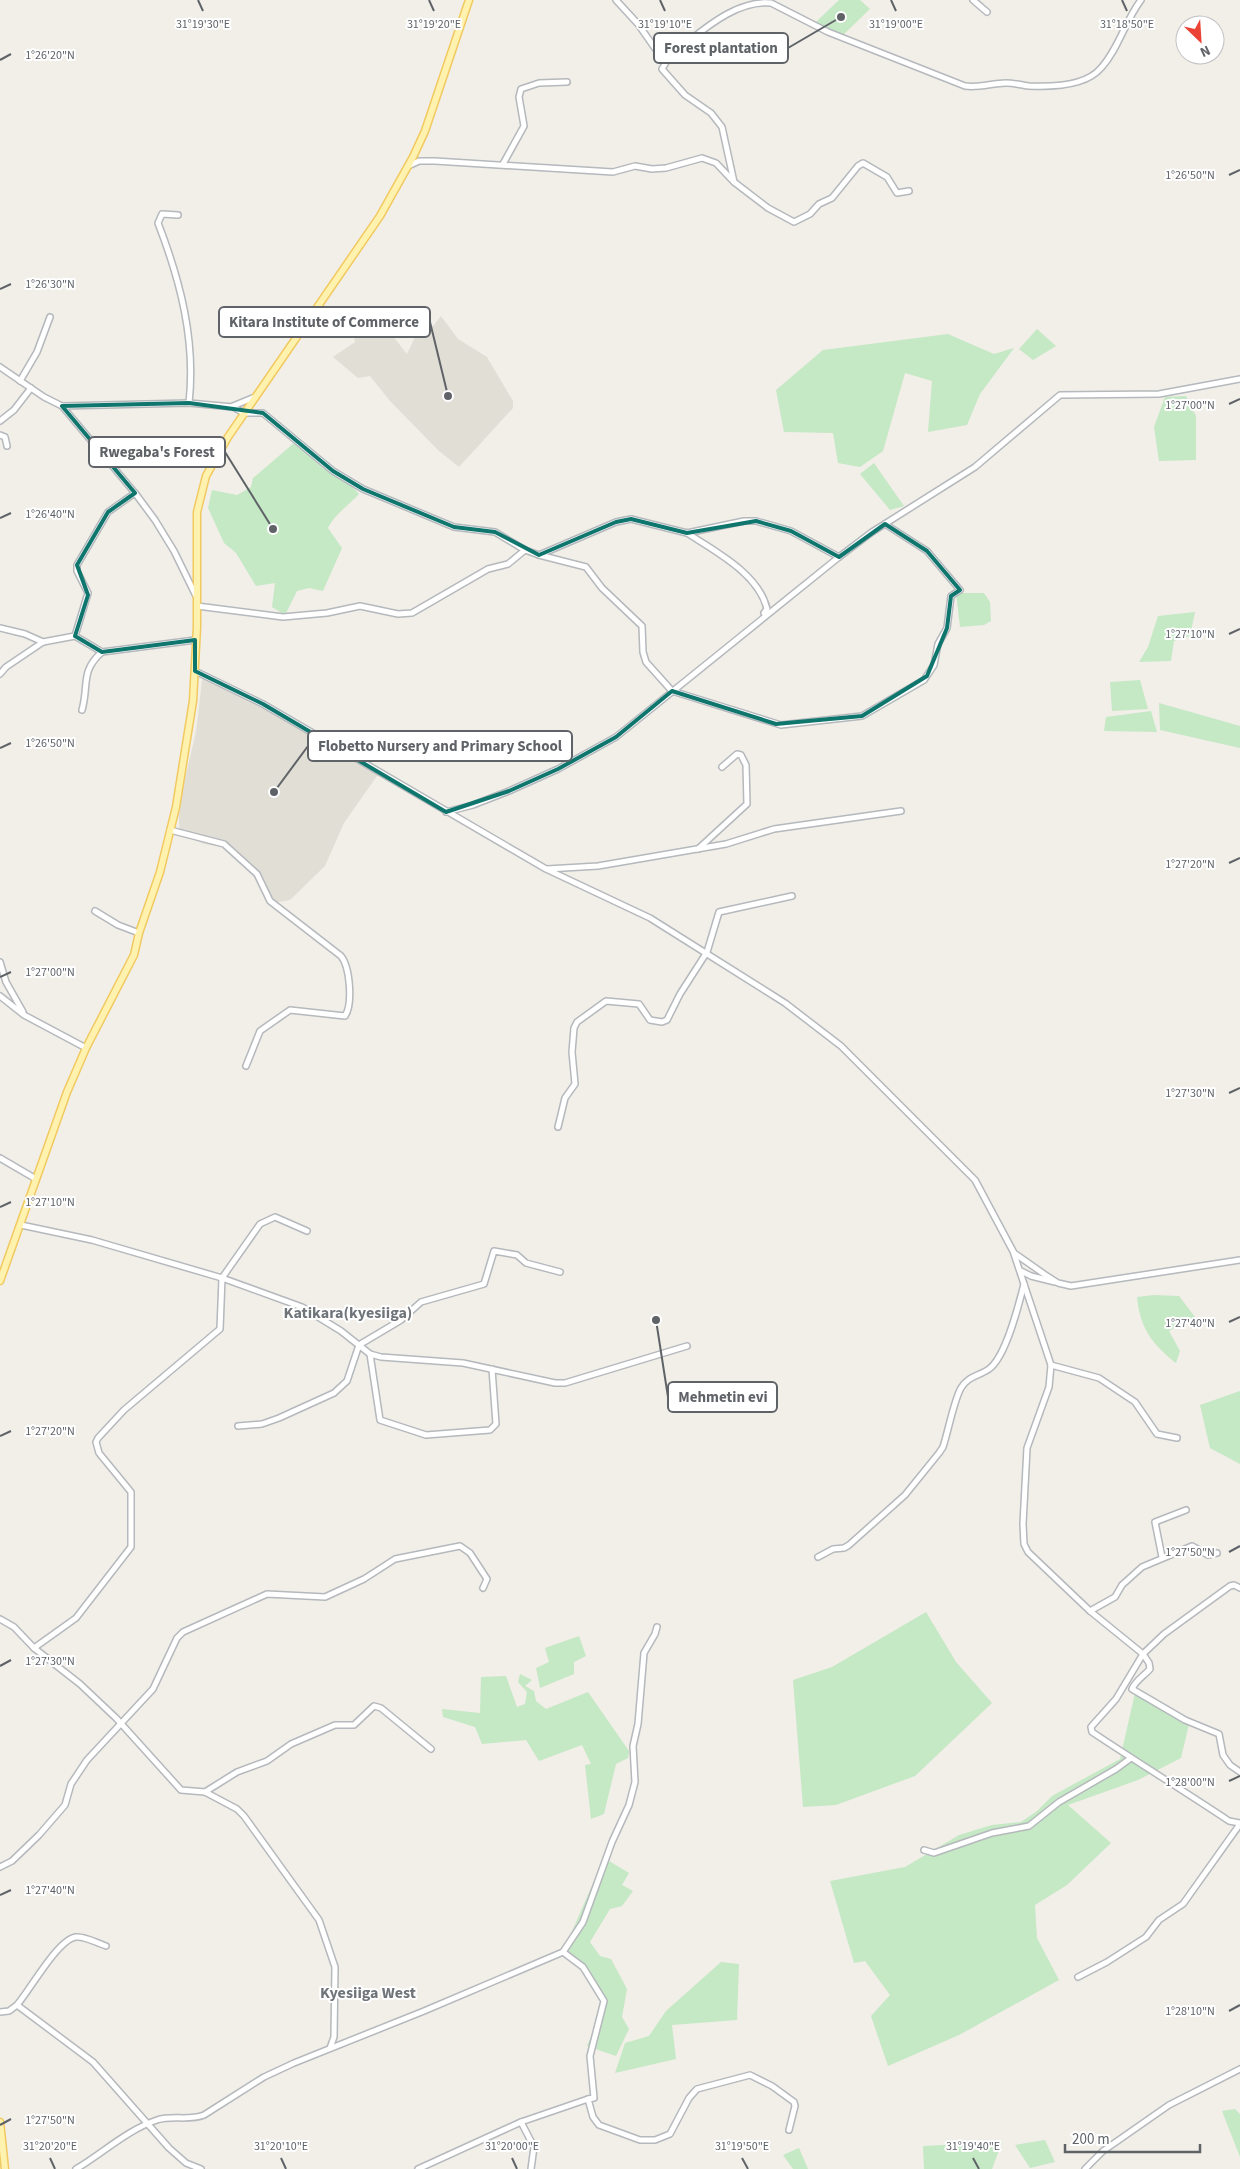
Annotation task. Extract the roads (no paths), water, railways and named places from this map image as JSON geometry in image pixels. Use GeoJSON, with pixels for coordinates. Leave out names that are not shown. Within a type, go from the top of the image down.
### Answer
{"type":"FeatureCollection","features":[{"type":"Feature","properties":{"kind":"main road"},"geometry":{"type":"LineString","coordinates":[[0,1281],[21,1225],[48,1141],[86,1048],[134,955],[139,933],[160,872],[189,731],[195,671],[197,606],[196,535],[200,494],[215,457],[380,216],[408,166],[425,131],[469,0]]}},
{"type":"Feature","properties":{"kind":"main road"},"geometry":{"type":"LineString","coordinates":[[0,2122],[5,2169]]}},
{"type":"Feature","properties":{"kind":"street"},"geometry":{"type":"LineString","coordinates":[[616,0],[638,24],[659,54],[662,69],[686,95],[711,114],[722,126],[734,182]]}},
{"type":"Feature","properties":{"kind":"street"},"geometry":{"type":"LineString","coordinates":[[973,0],[987,12]]}},
{"type":"Feature","properties":{"kind":"street"},"geometry":{"type":"LineString","coordinates":[[662,69],[668,59],[714,21],[750,2],[760,1],[771,2],[828,32],[965,86],[978,88],[991,84],[1010,83],[1051,86],[1088,79],[1100,69],[1128,24],[1131,14],[1142,0]]}},
{"type":"Feature","properties":{"kind":"street"},"geometry":{"type":"LineString","coordinates":[[659,54],[668,59]]}},
{"type":"Feature","properties":{"kind":"street"},"geometry":{"type":"LineString","coordinates":[[503,164],[524,126],[519,96],[521,89],[539,83],[567,82]]}},
{"type":"Feature","properties":{"kind":"street"},"geometry":{"type":"LineString","coordinates":[[408,166],[419,161],[503,164],[573,171],[613,172],[636,166],[652,169],[666,168],[702,158],[716,163],[734,182],[768,208],[794,222],[810,214],[819,204],[832,198],[858,166],[863,163],[887,178],[897,193],[909,191]]}},
{"type":"Feature","properties":{"kind":"street"},"geometry":{"type":"LineString","coordinates":[[178,215],[162,214],[158,223],[178,279],[187,323],[191,371],[190,403]]}},
{"type":"Feature","properties":{"kind":"street"},"geometry":{"type":"LineString","coordinates":[[20,381],[37,352],[50,317]]}},
{"type":"Feature","properties":{"kind":"street"},"geometry":{"type":"LineString","coordinates":[[0,366],[20,381],[62,406],[135,493],[174,551],[196,596]]}},
{"type":"Feature","properties":{"kind":"street"},"geometry":{"type":"LineString","coordinates":[[446,812],[500,795],[558,769],[616,737],[761,618],[839,557],[885,524],[975,467],[1060,394],[1159,394],[1240,379]]}},
{"type":"Feature","properties":{"kind":"street"},"geometry":{"type":"LineString","coordinates":[[0,421],[14,410],[31,388]]}},
{"type":"Feature","properties":{"kind":"street"},"geometry":{"type":"LineString","coordinates":[[233,407],[256,397]]}},
{"type":"Feature","properties":{"kind":"street"},"geometry":{"type":"LineString","coordinates":[[62,406],[190,403],[233,407],[244,413],[258,412],[269,417],[333,471],[363,489],[454,528],[495,532],[525,550],[581,564],[592,572],[602,588],[642,626],[643,652],[646,662],[672,691],[781,725],[862,716],[924,680],[934,666],[938,644],[946,628],[951,596],[960,590],[927,551],[885,524]]}},
{"type":"Feature","properties":{"kind":"street"},"geometry":{"type":"LineString","coordinates":[[0,435],[5,437],[7,446]]}},
{"type":"Feature","properties":{"kind":"street"},"geometry":{"type":"LineString","coordinates":[[75,636],[88,593],[77,571],[77,565],[108,512],[135,493]]}},
{"type":"Feature","properties":{"kind":"street"},"geometry":{"type":"LineString","coordinates":[[539,555],[624,520],[645,521],[687,533],[754,583],[765,603],[766,609],[761,618]]}},
{"type":"Feature","properties":{"kind":"street"},"geometry":{"type":"LineString","coordinates":[[687,533],[744,520],[756,521],[791,531],[839,557]]}},
{"type":"Feature","properties":{"kind":"street"},"geometry":{"type":"LineString","coordinates":[[197,606],[283,617],[327,613],[360,606],[398,614],[412,613],[488,569],[508,564],[525,550]]}},
{"type":"Feature","properties":{"kind":"street"},"geometry":{"type":"LineString","coordinates":[[0,628],[25,634],[43,642]]}},
{"type":"Feature","properties":{"kind":"street"},"geometry":{"type":"LineString","coordinates":[[0,674],[6,667],[43,642],[75,636],[102,652]]}},
{"type":"Feature","properties":{"kind":"street"},"geometry":{"type":"LineString","coordinates":[[82,710],[88,671],[92,662],[102,652],[195,640]]}},
{"type":"Feature","properties":{"kind":"street"},"geometry":{"type":"LineString","coordinates":[[195,671],[263,704],[546,869],[650,918],[707,952],[785,1003],[841,1046],[975,1180],[1014,1253],[1051,1364],[1049,1387],[1027,1448],[1023,1524],[1024,1544],[1035,1560],[1090,1611],[1143,1654],[1149,1663],[1150,1669],[1142,1678],[1135,1682],[1132,1688],[1185,1720],[1219,1734],[1223,1755],[1230,1765],[1240,1772]]}},
{"type":"Feature","properties":{"kind":"street"},"geometry":{"type":"LineString","coordinates":[[698,850],[747,804],[746,765],[741,754],[737,754],[722,767]]}},
{"type":"Feature","properties":{"kind":"street"},"geometry":{"type":"LineString","coordinates":[[546,869],[591,867],[698,850],[726,844],[765,831],[901,811]]}},
{"type":"Feature","properties":{"kind":"street"},"geometry":{"type":"LineString","coordinates":[[170,830],[186,836],[224,844],[257,874],[270,901],[341,956],[347,965],[349,1007],[345,1016],[290,1010],[260,1030],[246,1066]]}},
{"type":"Feature","properties":{"kind":"street"},"geometry":{"type":"LineString","coordinates":[[558,1127],[564,1098],[575,1084],[572,1052],[574,1028],[577,1022],[602,1002],[609,1001],[639,1004],[650,1020],[662,1022],[667,1020],[680,994],[707,952],[719,912],[792,896]]}},
{"type":"Feature","properties":{"kind":"street"},"geometry":{"type":"LineString","coordinates":[[95,911],[118,925],[139,933]]}},
{"type":"Feature","properties":{"kind":"street"},"geometry":{"type":"LineString","coordinates":[[0,962],[6,982],[24,1015]]}},
{"type":"Feature","properties":{"kind":"street"},"geometry":{"type":"LineString","coordinates":[[0,996],[24,1015],[86,1048]]}},
{"type":"Feature","properties":{"kind":"street"},"geometry":{"type":"LineString","coordinates":[[0,1158],[36,1179]]}},
{"type":"Feature","properties":{"kind":"street"},"geometry":{"type":"LineString","coordinates":[[34,1648],[76,1618],[132,1547],[131,1492],[99,1453],[96,1442],[124,1410],[220,1329],[222,1278],[260,1224],[275,1217],[307,1231]]}},
{"type":"Feature","properties":{"kind":"street"},"geometry":{"type":"LineString","coordinates":[[21,1225],[92,1240],[222,1278],[302,1307],[341,1331],[370,1354],[381,1357],[462,1363],[555,1383],[565,1383],[687,1346]]}},
{"type":"Feature","properties":{"kind":"street"},"geometry":{"type":"LineString","coordinates":[[238,1426],[262,1424],[334,1393],[347,1380],[359,1345],[401,1320],[421,1302],[484,1284],[492,1254],[496,1250],[517,1255],[526,1263],[560,1272]]}},
{"type":"Feature","properties":{"kind":"street"},"geometry":{"type":"LineString","coordinates":[[1014,1253],[1058,1282],[1071,1286],[1240,1260]]}},
{"type":"Feature","properties":{"kind":"street"},"geometry":{"type":"LineString","coordinates":[[1020,1271],[1050,1282],[1058,1282]]}},
{"type":"Feature","properties":{"kind":"street"},"geometry":{"type":"LineString","coordinates":[[818,1557],[833,1549],[849,1545],[910,1490],[926,1467],[939,1453],[946,1438],[961,1388],[974,1374],[988,1369],[996,1361],[1010,1333],[1024,1283]]}},
{"type":"Feature","properties":{"kind":"street"},"geometry":{"type":"LineString","coordinates":[[370,1354],[380,1420],[426,1434],[490,1430],[494,1428],[496,1424],[492,1393],[492,1369]]}},
{"type":"Feature","properties":{"kind":"street"},"geometry":{"type":"LineString","coordinates":[[1051,1364],[1099,1378],[1135,1402],[1157,1434],[1176,1438]]}},
{"type":"Feature","properties":{"kind":"street"},"geometry":{"type":"LineString","coordinates":[[1162,1557],[1155,1522],[1186,1510]]}},
{"type":"Feature","properties":{"kind":"street"},"geometry":{"type":"LineString","coordinates":[[0,1867],[12,1861],[65,1805],[73,1779],[120,1722],[150,1694],[181,1633],[259,1597],[275,1593],[325,1596],[364,1579],[395,1560],[460,1546],[470,1553],[487,1579],[483,1588]]}},
{"type":"Feature","properties":{"kind":"street"},"geometry":{"type":"LineString","coordinates":[[1090,1611],[1115,1597],[1122,1585],[1138,1570],[1162,1557],[1192,1546],[1208,1555],[1218,1553]]}},
{"type":"Feature","properties":{"kind":"street"},"geometry":{"type":"LineString","coordinates":[[1078,1977],[1107,1962],[1146,1937],[1160,1920],[1183,1904],[1240,1824],[1229,1821],[1156,1772],[1131,1758],[1090,1729],[1116,1699],[1143,1654],[1164,1634],[1230,1586],[1234,1585],[1240,1588]]}},
{"type":"Feature","properties":{"kind":"street"},"geometry":{"type":"LineString","coordinates":[[0,1619],[14,1627],[34,1648],[80,1684],[120,1722],[181,1790],[205,1792],[237,1809],[244,1816],[318,1920],[335,1967],[334,2037],[329,2048]]}},
{"type":"Feature","properties":{"kind":"street"},"geometry":{"type":"LineString","coordinates":[[76,2169],[132,2131],[147,2124],[159,2120],[194,2118],[204,2115],[264,2077],[329,2048],[424,2011],[563,1952],[583,1922],[612,1842],[629,1805],[635,1782],[634,1746],[638,1724],[644,1653],[657,1627]]}},
{"type":"Feature","properties":{"kind":"street"},"geometry":{"type":"LineString","coordinates":[[205,1792],[237,1772],[267,1761],[291,1744],[335,1725],[354,1724],[374,1706],[381,1708],[432,1749]]}},
{"type":"Feature","properties":{"kind":"street"},"geometry":{"type":"LineString","coordinates":[[924,1850],[934,1853],[992,1832],[1029,1826],[1059,1802],[1116,1769],[1131,1758]]}},
{"type":"Feature","properties":{"kind":"street"},"geometry":{"type":"LineString","coordinates":[[0,2012],[9,2011],[17,2004],[49,1961],[69,1940],[78,1937],[106,1946]]}},
{"type":"Feature","properties":{"kind":"street"},"geometry":{"type":"LineString","coordinates":[[418,2169],[521,2122],[594,2098],[590,2056],[604,2001],[583,1967],[563,1952]]}},
{"type":"Feature","properties":{"kind":"street"},"geometry":{"type":"LineString","coordinates":[[17,2004],[93,2062],[178,2157],[201,2169]]}},
{"type":"Feature","properties":{"kind":"street"},"geometry":{"type":"LineString","coordinates":[[1085,2169],[1103,2151],[1168,2105],[1240,2069]]}},
{"type":"Feature","properties":{"kind":"street"},"geometry":{"type":"LineString","coordinates":[[588,2099],[593,2117],[600,2125],[640,2140],[655,2140],[670,2134],[689,2098],[697,2089],[752,2075],[794,2102],[796,2106],[789,2130]]}},
{"type":"Feature","properties":{"kind":"street"},"geometry":{"type":"LineString","coordinates":[[521,2122],[534,2148],[530,2169]]}},
{"type":"Feature","properties":{"kind":"place","name":"Forest plantation"},"geometry":{"type":"Point","coordinates":[841,17]}},
{"type":"Feature","properties":{"kind":"place","name":"Kitara Institute of Commerce"},"geometry":{"type":"Point","coordinates":[448,396]}},
{"type":"Feature","properties":{"kind":"place","name":"Rwegaba's Forest"},"geometry":{"type":"Point","coordinates":[273,529]}},
{"type":"Feature","properties":{"kind":"place","name":"Flobetto Nursery and Primary School"},"geometry":{"type":"Point","coordinates":[274,792]}},
{"type":"Feature","properties":{"kind":"place","name":"Mehmetin evi"},"geometry":{"type":"Point","coordinates":[656,1320]}},
{"type":"Feature","properties":{"kind":"district","name":"Katikara(kyesiiga)"},"geometry":{"type":"Point","coordinates":[348,1313]}},
{"type":"Feature","properties":{"kind":"district","name":"Kyesiiga West"},"geometry":{"type":"Point","coordinates":[368,1993]}}]}
